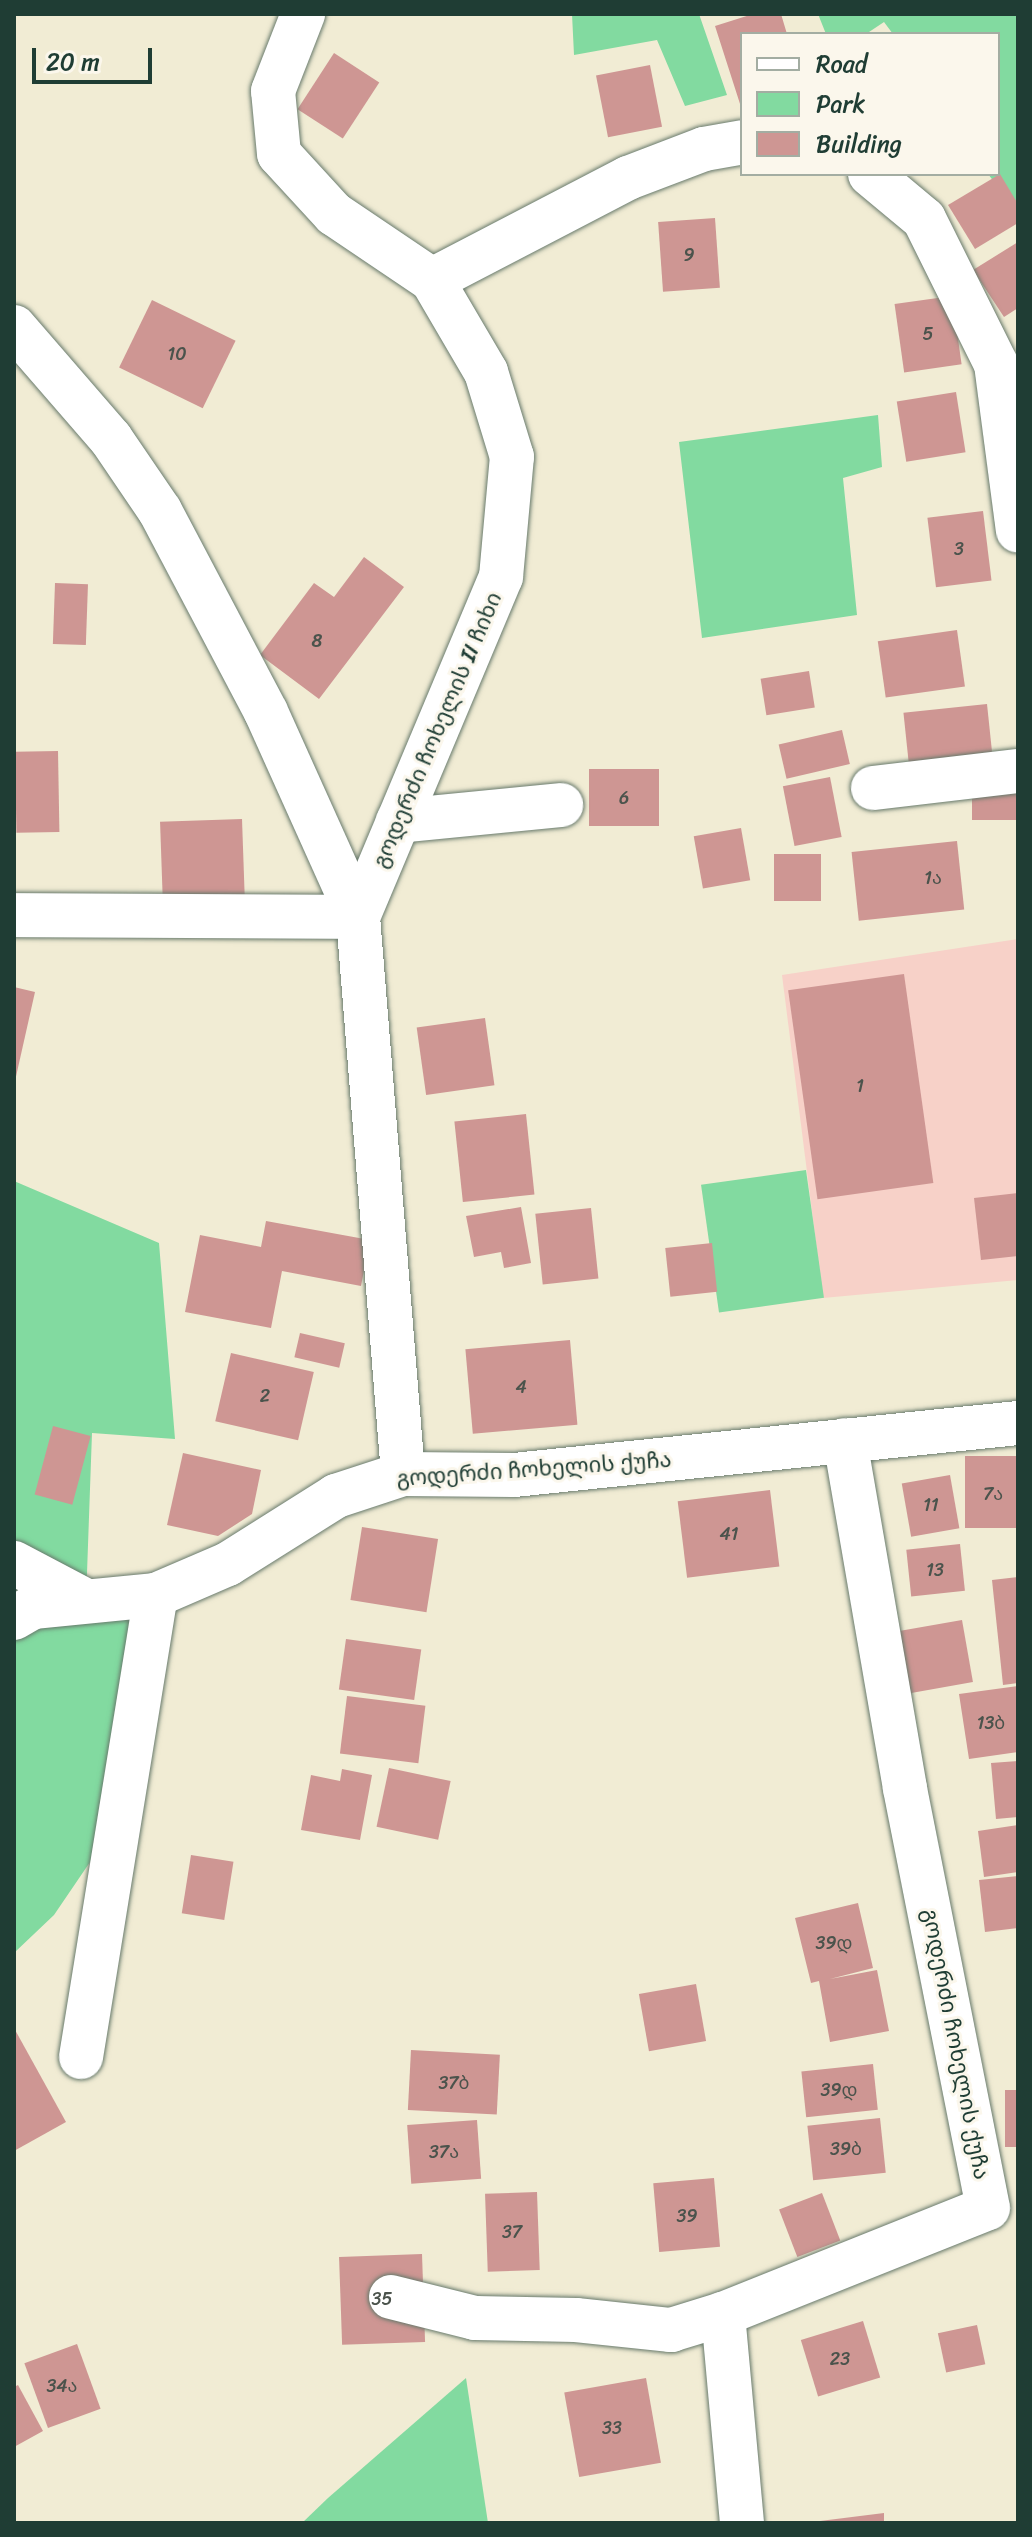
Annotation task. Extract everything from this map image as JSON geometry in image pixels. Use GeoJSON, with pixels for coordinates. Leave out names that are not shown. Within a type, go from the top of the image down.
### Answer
{"type":"FeatureCollection","features":[{"type":"Feature","properties":{"kind":"street","name":"გოდერძი ჩოხელის II ჩიხი"},"geometry":{"type":"LineString","coordinates":[[303,14],[273,91],[279,154],[334,214],[432,280],[486,372],[512,457],[501,577],[358,917]]}},
{"type":"Feature","properties":{"kind":"street"},"geometry":{"type":"LineString","coordinates":[[432,280],[628,178],[704,149],[740,142]]}},
{"type":"Feature","properties":{"kind":"street"},"geometry":{"type":"LineString","coordinates":[[872,176],[924,219],[996,364],[1018,531]]}},
{"type":"Feature","properties":{"kind":"street","name":"გოდერძი ჩოხელის II ჩიხი"},"geometry":{"type":"LineString","coordinates":[[14,327],[111,439],[160,511],[266,712],[358,917],[403,1474]]}},
{"type":"Feature","properties":{"kind":"street"},"geometry":{"type":"LineString","coordinates":[[873,788],[1018,771]]}},
{"type":"Feature","properties":{"kind":"street"},"geometry":{"type":"LineString","coordinates":[[398,821],[561,805]]}},
{"type":"Feature","properties":{"kind":"street"},"geometry":{"type":"LineString","coordinates":[[14,915],[358,917]]}},
{"type":"Feature","properties":{"kind":"street","name":"გოდერძი ჩოხელის ქუჩა"},"geometry":{"type":"LineString","coordinates":[[14,1618],[33,1607],[156,1595],[228,1564],[336,1496],[403,1474],[514,1475],[1018,1423]]}},
{"type":"Feature","properties":{"kind":"street","name":"გოდერძი ჩოხელის ქუჩა"},"geometry":{"type":"LineString","coordinates":[[391,2297],[475,2318],[576,2320],[671,2330],[723,2314],[1003,2203],[902,1773],[845,1440]]}},
{"type":"Feature","properties":{"kind":"street"},"geometry":{"type":"LineString","coordinates":[[14,1563],[86,1601]]}},
{"type":"Feature","properties":{"kind":"street"},"geometry":{"type":"LineString","coordinates":[[81,2057],[156,1595]]}},
{"type":"Feature","properties":{"kind":"street"},"geometry":{"type":"LineString","coordinates":[[723,2314],[742,2523]]}},
{"type":"Feature","properties":{"kind":"shaded area"},"geometry":{"type":"Polygon","coordinates":[[[1018,939],[1018,1280],[823,1298],[782,975],[1018,939]]]}},
{"type":"Feature","properties":{"kind":"green space"},"geometry":{"type":"Polygon","coordinates":[[[572,14],[699,14],[727,95],[685,106],[657,40],[574,55],[572,14]]]}},
{"type":"Feature","properties":{"kind":"green space"},"geometry":{"type":"Polygon","coordinates":[[[818,14],[1018,14],[1018,213],[990,176],[1000,176],[1000,32],[892,32],[884,22],[869,32],[825,32],[818,14]]]}},
{"type":"Feature","properties":{"kind":"green space"},"geometry":{"type":"Polygon","coordinates":[[[878,415],[882,467],[843,478],[857,615],[702,638],[679,442],[878,415]]]}},
{"type":"Feature","properties":{"kind":"green space"},"geometry":{"type":"Polygon","coordinates":[[[806,1170],[824,1298],[719,1312],[701,1185],[806,1170]]]}},
{"type":"Feature","properties":{"kind":"green space"},"geometry":{"type":"Polygon","coordinates":[[[14,1181],[159,1243],[175,1439],[92,1433],[86,1601],[156,1595],[120,1818],[54,1915],[14,1953],[14,1618],[33,1607],[14,1563],[14,1181]]]}},
{"type":"Feature","properties":{"kind":"green space"},"geometry":{"type":"Polygon","coordinates":[[[466,2378],[488,2523],[302,2523],[328,2498],[466,2378]]]}},
{"type":"Feature","properties":{"kind":"building"},"geometry":{"type":"Polygon","coordinates":[[[753,14],[781,14],[786,32],[740,32],[740,104],[715,26],[753,14]]]}},
{"type":"Feature","properties":{"kind":"building"},"geometry":{"type":"Polygon","coordinates":[[[334,53],[379,82],[343,139],[298,109],[334,53]]]}},
{"type":"Feature","properties":{"kind":"building"},"geometry":{"type":"Polygon","coordinates":[[[650,65],[662,127],[608,137],[596,75],[650,65]]]}},
{"type":"Feature","properties":{"kind":"building"},"geometry":{"type":"Polygon","coordinates":[[[1000,174],[1018,204],[1018,223],[975,249],[948,205],[1000,174]]]}},
{"type":"Feature","properties":{"kind":"building"},"geometry":{"type":"Polygon","coordinates":[[[715,218],[720,288],[663,292],[658,222],[715,218]]]}},
{"type":"Feature","properties":{"kind":"building"},"geometry":{"type":"Polygon","coordinates":[[[1018,242],[1018,308],[1004,317],[973,270],[1018,242]]]}},
{"type":"Feature","properties":{"kind":"building"},"geometry":{"type":"Polygon","coordinates":[[[952,296],[962,364],[904,372],[895,304],[952,296]]]}},
{"type":"Feature","properties":{"kind":"building"},"geometry":{"type":"Polygon","coordinates":[[[152,300],[236,341],[203,408],[119,367],[152,300]]]}},
{"type":"Feature","properties":{"kind":"building"},"geometry":{"type":"Polygon","coordinates":[[[956,392],[966,452],[906,462],[897,401],[956,392]]]}},
{"type":"Feature","properties":{"kind":"building"},"geometry":{"type":"Polygon","coordinates":[[[983,511],[992,580],[936,587],[927,518],[983,511]]]}},
{"type":"Feature","properties":{"kind":"building"},"geometry":{"type":"Polygon","coordinates":[[[364,557],[404,587],[319,699],[260,655],[314,583],[334,597],[364,557]]]}},
{"type":"Feature","properties":{"kind":"building"},"geometry":{"type":"Polygon","coordinates":[[[55,583],[88,584],[86,645],[53,644],[55,583]]]}},
{"type":"Feature","properties":{"kind":"building"},"geometry":{"type":"Polygon","coordinates":[[[957,630],[965,686],[886,698],[878,641],[957,630]]]}},
{"type":"Feature","properties":{"kind":"building"},"geometry":{"type":"Polygon","coordinates":[[[809,671],[815,708],[766,715],[761,679],[809,671]]]}},
{"type":"Feature","properties":{"kind":"building"},"geometry":{"type":"Polygon","coordinates":[[[987,704],[992,755],[909,764],[903,713],[987,704]]]}},
{"type":"Feature","properties":{"kind":"building"},"geometry":{"type":"Polygon","coordinates":[[[842,730],[850,764],[787,779],[779,745],[842,730]]]}},
{"type":"Feature","properties":{"kind":"building"},"geometry":{"type":"Polygon","coordinates":[[[58,751],[59,832],[16,833],[15,752],[58,751]]]}},
{"type":"Feature","properties":{"kind":"building"},"geometry":{"type":"Polygon","coordinates":[[[589,769],[659,769],[659,826],[589,826],[589,769]]]}},
{"type":"Feature","properties":{"kind":"building"},"geometry":{"type":"Polygon","coordinates":[[[830,777],[842,837],[795,846],[783,786],[830,777]]]}},
{"type":"Feature","properties":{"kind":"building"},"geometry":{"type":"Polygon","coordinates":[[[972,784],[1018,784],[1018,820],[972,820],[972,784]]]}},
{"type":"Feature","properties":{"kind":"building"},"geometry":{"type":"Polygon","coordinates":[[[242,819],[245,897],[163,900],[160,822],[242,819]]]}},
{"type":"Feature","properties":{"kind":"building"},"geometry":{"type":"Polygon","coordinates":[[[741,828],[750,880],[703,889],[694,836],[741,828]]]}},
{"type":"Feature","properties":{"kind":"building"},"geometry":{"type":"Polygon","coordinates":[[[957,841],[964,910],[859,921],[852,852],[957,841]]]}},
{"type":"Feature","properties":{"kind":"building"},"geometry":{"type":"Polygon","coordinates":[[[774,854],[821,854],[821,901],[774,901],[774,854]]]}},
{"type":"Feature","properties":{"kind":"building"},"geometry":{"type":"Polygon","coordinates":[[[904,974],[933,1183],[818,1199],[788,990],[904,974]]]}},
{"type":"Feature","properties":{"kind":"building"},"geometry":{"type":"Polygon","coordinates":[[[14,987],[35,992],[15,1081],[14,1081],[14,987]]]}},
{"type":"Feature","properties":{"kind":"building"},"geometry":{"type":"Polygon","coordinates":[[[485,1018],[494,1085],[426,1095],[417,1028],[485,1018]]]}},
{"type":"Feature","properties":{"kind":"building"},"geometry":{"type":"Polygon","coordinates":[[[526,1114],[534,1195],[463,1202],[454,1122],[526,1114]]]}},
{"type":"Feature","properties":{"kind":"building"},"geometry":{"type":"Polygon","coordinates":[[[1018,1193],[1018,1256],[981,1260],[974,1198],[1018,1193]]]}},
{"type":"Feature","properties":{"kind":"building"},"geometry":{"type":"Polygon","coordinates":[[[521,1207],[531,1263],[504,1268],[501,1252],[474,1257],[466,1216],[521,1207]]]}},
{"type":"Feature","properties":{"kind":"building"},"geometry":{"type":"Polygon","coordinates":[[[591,1208],[598,1279],[543,1284],[535,1214],[591,1208]]]}},
{"type":"Feature","properties":{"kind":"building"},"geometry":{"type":"Polygon","coordinates":[[[266,1221],[370,1240],[361,1286],[282,1271],[271,1328],[185,1312],[200,1235],[261,1247],[266,1221]]]}},
{"type":"Feature","properties":{"kind":"building"},"geometry":{"type":"Polygon","coordinates":[[[712,1243],[717,1292],[670,1297],[665,1248],[712,1243]]]}},
{"type":"Feature","properties":{"kind":"building"},"geometry":{"type":"Polygon","coordinates":[[[300,1333],[345,1343],[339,1368],[294,1357],[300,1333]]]}},
{"type":"Feature","properties":{"kind":"building"},"geometry":{"type":"Polygon","coordinates":[[[570,1340],[577,1425],[473,1434],[465,1349],[570,1340]]]}},
{"type":"Feature","properties":{"kind":"building"},"geometry":{"type":"Polygon","coordinates":[[[231,1353],[314,1372],[298,1440],[215,1421],[231,1353]]]}},
{"type":"Feature","properties":{"kind":"building"},"geometry":{"type":"Polygon","coordinates":[[[53,1426],[91,1436],[72,1505],[35,1495],[53,1426]]]}},
{"type":"Feature","properties":{"kind":"building"},"geometry":{"type":"Polygon","coordinates":[[[183,1453],[261,1470],[252,1514],[218,1536],[167,1525],[183,1453]]]}},
{"type":"Feature","properties":{"kind":"building"},"geometry":{"type":"Polygon","coordinates":[[[965,1456],[1018,1456],[1018,1528],[965,1528],[965,1456]]]}},
{"type":"Feature","properties":{"kind":"building"},"geometry":{"type":"Polygon","coordinates":[[[950,1475],[959,1528],[911,1537],[902,1484],[950,1475]]]}},
{"type":"Feature","properties":{"kind":"building"},"geometry":{"type":"Polygon","coordinates":[[[770,1490],[779,1566],[687,1578],[678,1501],[770,1490]]]}},
{"type":"Feature","properties":{"kind":"building"},"geometry":{"type":"Polygon","coordinates":[[[362,1527],[438,1539],[426,1612],[350,1600],[362,1527]]]}},
{"type":"Feature","properties":{"kind":"building"},"geometry":{"type":"Polygon","coordinates":[[[960,1544],[965,1591],[911,1596],[906,1550],[960,1544]]]}},
{"type":"Feature","properties":{"kind":"building"},"geometry":{"type":"Polygon","coordinates":[[[1018,1577],[1018,1683],[1003,1685],[992,1580],[1018,1577]]]}},
{"type":"Feature","properties":{"kind":"building"},"geometry":{"type":"Polygon","coordinates":[[[962,1620],[973,1682],[890,1697],[879,1635],[962,1620]]]}},
{"type":"Feature","properties":{"kind":"building"},"geometry":{"type":"Polygon","coordinates":[[[346,1639],[421,1650],[414,1700],[339,1690],[346,1639]]]}},
{"type":"Feature","properties":{"kind":"building"},"geometry":{"type":"Polygon","coordinates":[[[1018,1686],[1018,1752],[969,1759],[959,1694],[1018,1686]]]}},
{"type":"Feature","properties":{"kind":"building"},"geometry":{"type":"Polygon","coordinates":[[[347,1696],[425,1706],[418,1763],[340,1754],[347,1696]]]}},
{"type":"Feature","properties":{"kind":"building"},"geometry":{"type":"Polygon","coordinates":[[[1018,1761],[1018,1817],[996,1819],[991,1763],[1018,1761]]]}},
{"type":"Feature","properties":{"kind":"building"},"geometry":{"type":"Polygon","coordinates":[[[389,1768],[451,1781],[438,1840],[377,1827],[389,1768]]]}},
{"type":"Feature","properties":{"kind":"building"},"geometry":{"type":"Polygon","coordinates":[[[342,1769],[372,1775],[360,1840],[301,1830],[311,1775],[340,1781],[342,1769]]]}},
{"type":"Feature","properties":{"kind":"building"},"geometry":{"type":"Polygon","coordinates":[[[1018,1825],[1018,1872],[984,1877],[978,1831],[1018,1825]]]}},
{"type":"Feature","properties":{"kind":"building"},"geometry":{"type":"Polygon","coordinates":[[[191,1855],[233,1862],[224,1920],[182,1913],[191,1855]]]}},
{"type":"Feature","properties":{"kind":"building"},"geometry":{"type":"Polygon","coordinates":[[[1018,1876],[1018,1928],[985,1932],[979,1880],[1018,1876]]]}},
{"type":"Feature","properties":{"kind":"building"},"geometry":{"type":"Polygon","coordinates":[[[858,1903],[873,1968],[830,1979],[877,1970],[889,2031],[830,2042],[819,1981],[811,1983],[795,1918],[858,1903]]]}},
{"type":"Feature","properties":{"kind":"building"},"geometry":{"type":"Polygon","coordinates":[[[696,1984],[706,2041],[649,2051],[639,1994],[696,1984]]]}},
{"type":"Feature","properties":{"kind":"building"},"geometry":{"type":"Polygon","coordinates":[[[14,2028],[66,2122],[14,2151],[14,2028]]]}},
{"type":"Feature","properties":{"kind":"building"},"geometry":{"type":"Polygon","coordinates":[[[411,2050],[500,2055],[497,2115],[408,2110],[411,2050]]]}},
{"type":"Feature","properties":{"kind":"building"},"geometry":{"type":"Polygon","coordinates":[[[873,2064],[878,2110],[806,2117],[801,2072],[873,2064]]]}},
{"type":"Feature","properties":{"kind":"building"},"geometry":{"type":"Polygon","coordinates":[[[1005,2090],[1018,2090],[1018,2147],[1005,2147],[1005,2090]]]}},
{"type":"Feature","properties":{"kind":"building"},"geometry":{"type":"Polygon","coordinates":[[[880,2118],[886,2173],[813,2180],[807,2126],[880,2118]]]}},
{"type":"Feature","properties":{"kind":"building"},"geometry":{"type":"Polygon","coordinates":[[[477,2120],[481,2179],[411,2184],[407,2125],[477,2120]]]}},
{"type":"Feature","properties":{"kind":"building"},"geometry":{"type":"Polygon","coordinates":[[[714,2178],[720,2247],[659,2252],[653,2183],[714,2178]]]}},
{"type":"Feature","properties":{"kind":"building"},"geometry":{"type":"Polygon","coordinates":[[[537,2192],[540,2270],[488,2272],[485,2194],[537,2192]]]}},
{"type":"Feature","properties":{"kind":"building"},"geometry":{"type":"Polygon","coordinates":[[[822,2193],[840,2241],[797,2257],[779,2209],[822,2193]]]}},
{"type":"Feature","properties":{"kind":"building"},"geometry":{"type":"Polygon","coordinates":[[[422,2254],[425,2342],[342,2345],[339,2257],[422,2254]]]}},
{"type":"Feature","properties":{"kind":"building"},"geometry":{"type":"Polygon","coordinates":[[[863,2321],[880,2377],[818,2396],[801,2340],[863,2321]]]}},
{"type":"Feature","properties":{"kind":"building"},"geometry":{"type":"Polygon","coordinates":[[[977,2325],[985,2364],[946,2372],[938,2333],[977,2325]]]}},
{"type":"Feature","properties":{"kind":"building"},"geometry":{"type":"Polygon","coordinates":[[[77,2344],[101,2409],[48,2428],[24,2363],[77,2344]]]}},
{"type":"Feature","properties":{"kind":"building"},"geometry":{"type":"Polygon","coordinates":[[[646,2378],[661,2463],[579,2477],[564,2392],[646,2378]]]}},
{"type":"Feature","properties":{"kind":"building"},"geometry":{"type":"Polygon","coordinates":[[[18,2385],[43,2431],[14,2447],[14,2387],[18,2385]]]}},
{"type":"Feature","properties":{"kind":"building"},"geometry":{"type":"Polygon","coordinates":[[[884,2513],[884,2523],[820,2523],[820,2521],[884,2513]]]}}]}
